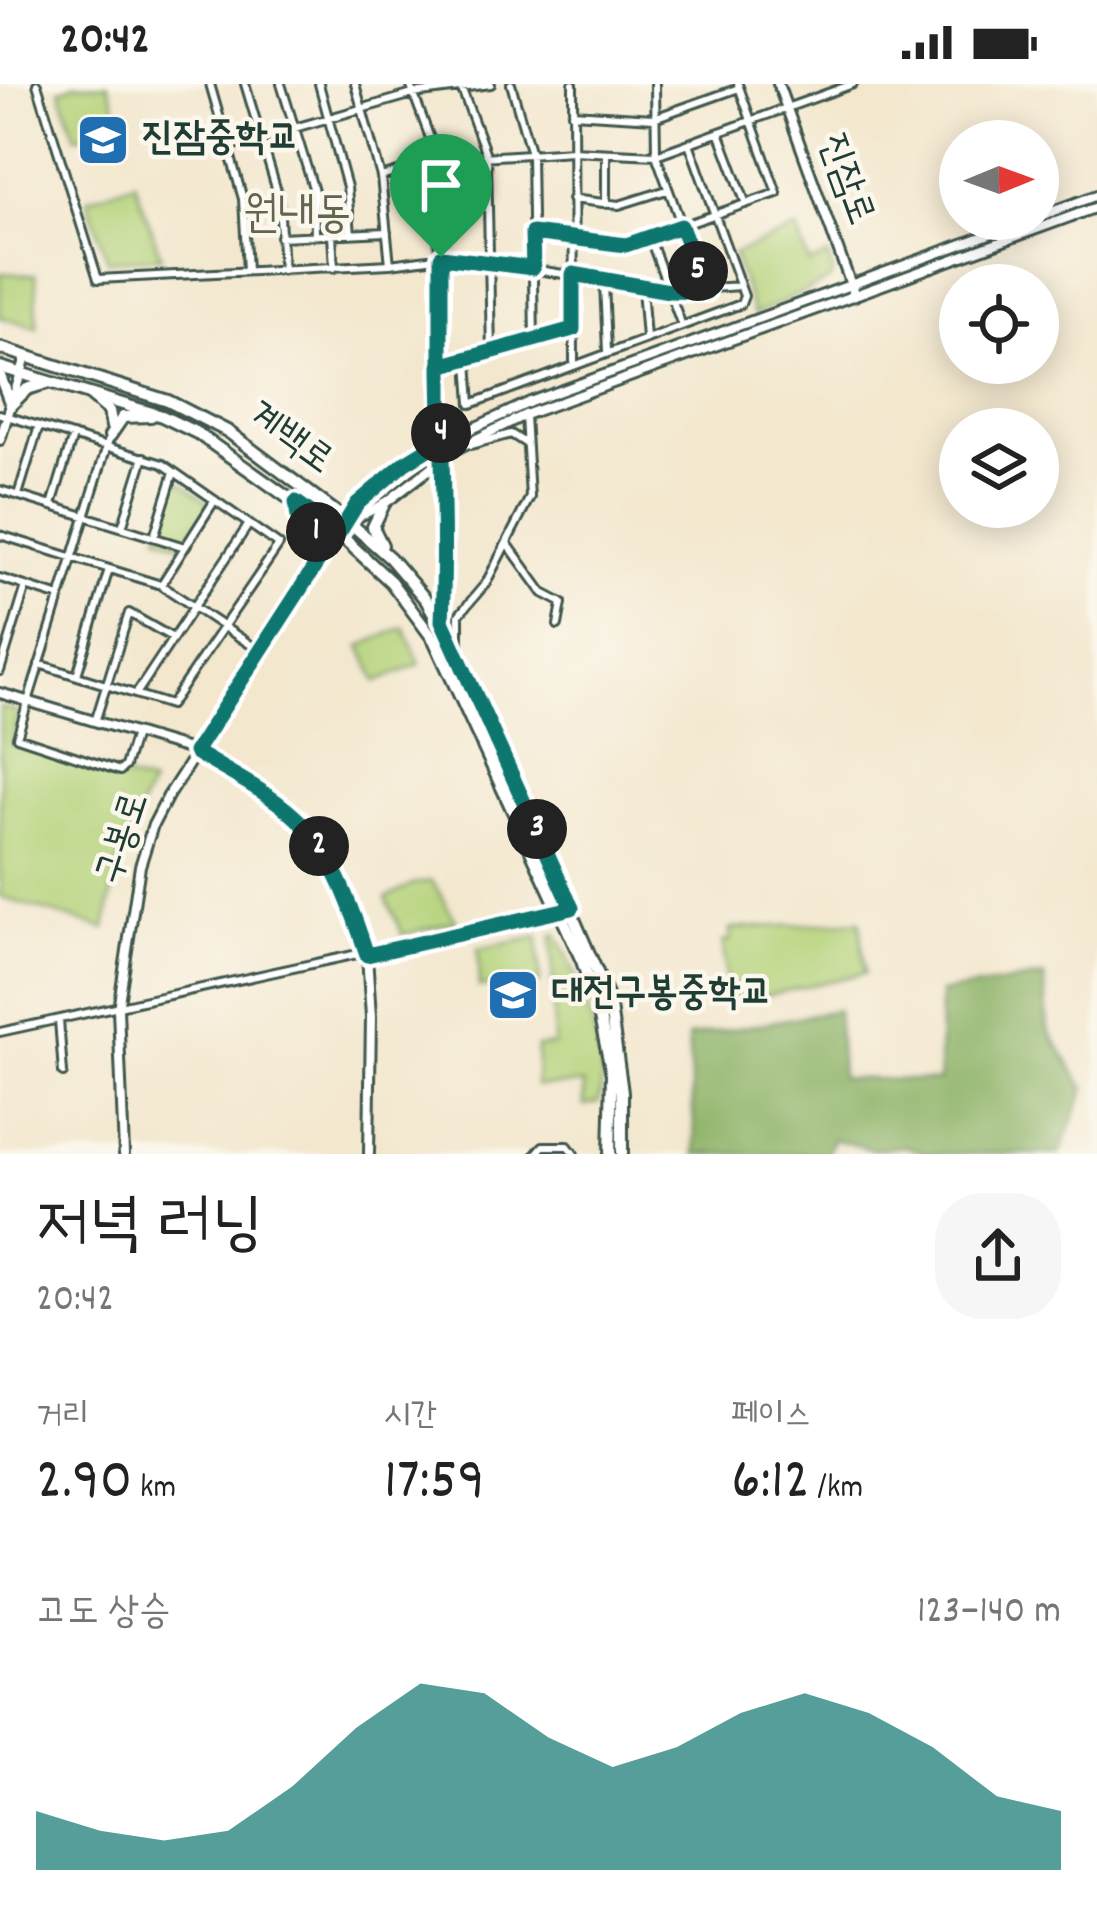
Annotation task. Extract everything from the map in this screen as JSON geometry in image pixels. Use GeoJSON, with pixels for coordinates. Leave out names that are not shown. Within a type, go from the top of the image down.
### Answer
{"type":"FeatureCollection","features":[{"type":"Feature","properties":{"kind":"main road","name":"계백로"},"geometry":{"type":"LineString","coordinates":[[0,349],[168,401],[227,431],[390,558],[442,621],[565,909],[598,1008],[607,1052],[608,1154]]}},
{"type":"Feature","properties":{"kind":"main road","name":"계백로"},"geometry":{"type":"LineString","coordinates":[[0,367],[162,416],[197,433],[339,533],[391,582],[434,640],[609,1000],[627,1077],[626,1154]]}},
{"type":"Feature","properties":{"kind":"main road"},"geometry":{"type":"LineString","coordinates":[[0,376],[6,412]]}},
{"type":"Feature","properties":{"kind":"main road"},"geometry":{"type":"LineString","coordinates":[[6,412],[27,389],[51,381]]}},
{"type":"Feature","properties":{"kind":"main road"},"geometry":{"type":"LineString","coordinates":[[85,391],[109,411],[109,441]]}},
{"type":"Feature","properties":{"kind":"main road"},"geometry":{"type":"LineString","coordinates":[[109,441],[123,417],[162,416]]}},
{"type":"Feature","properties":{"kind":"main road"},"geometry":{"type":"LineString","coordinates":[[296,502],[298,518],[317,534],[323,554]]}},
{"type":"Feature","properties":{"kind":"main road"},"geometry":{"type":"LineString","coordinates":[[384,504],[373,527],[390,558]]}},
{"type":"Feature","properties":{"kind":"street"},"geometry":{"type":"LineString","coordinates":[[37,84],[98,279],[334,268],[441,257],[669,291],[740,286]]}},
{"type":"Feature","properties":{"kind":"street"},"geometry":{"type":"LineString","coordinates":[[210,84],[243,199],[248,271]]}},
{"type":"Feature","properties":{"kind":"street"},"geometry":{"type":"LineString","coordinates":[[245,84],[279,199],[283,270]]}},
{"type":"Feature","properties":{"kind":"street"},"geometry":{"type":"LineString","coordinates":[[281,84],[314,191],[315,235]]}},
{"type":"Feature","properties":{"kind":"street"},"geometry":{"type":"LineString","coordinates":[[319,84],[347,187],[351,234]]}},
{"type":"Feature","properties":{"kind":"street"},"geometry":{"type":"LineString","coordinates":[[356,84],[381,177],[390,264]]}},
{"type":"Feature","properties":{"kind":"street"},"geometry":{"type":"LineString","coordinates":[[410,84],[438,160],[442,621]]}},
{"type":"Feature","properties":{"kind":"street"},"geometry":{"type":"LineString","coordinates":[[229,147],[362,106],[490,84]]}},
{"type":"Feature","properties":{"kind":"street"},"geometry":{"type":"LineString","coordinates":[[512,84],[531,154],[534,340]]}},
{"type":"Feature","properties":{"kind":"street"},"geometry":{"type":"LineString","coordinates":[[573,84],[574,364]]}},
{"type":"Feature","properties":{"kind":"street"},"geometry":{"type":"LineString","coordinates":[[655,84],[656,155],[706,292]]}},
{"type":"Feature","properties":{"kind":"street"},"geometry":{"type":"LineString","coordinates":[[706,84],[711,98]]}},
{"type":"Feature","properties":{"kind":"street","name":"진잠로"},"geometry":{"type":"LineString","coordinates":[[778,84],[853,291]]}},
{"type":"Feature","properties":{"kind":"street"},"geometry":{"type":"LineString","coordinates":[[381,177],[438,160],[572,151],[656,155],[854,84]]}},
{"type":"Feature","properties":{"kind":"street"},"geometry":{"type":"LineString","coordinates":[[461,86],[488,157],[491,353]]}},
{"type":"Feature","properties":{"kind":"street"},"geometry":{"type":"LineString","coordinates":[[532,233],[626,245],[777,193],[739,86],[654,118],[572,113]]}},
{"type":"Feature","properties":{"kind":"street"},"geometry":{"type":"LineString","coordinates":[[719,132],[746,204]]}},
{"type":"Feature","properties":{"kind":"street"},"geometry":{"type":"LineString","coordinates":[[468,361],[471,404],[741,304],[744,296],[689,143]]}},
{"type":"Feature","properties":{"kind":"street"},"geometry":{"type":"LineString","coordinates":[[606,152],[606,204]]}},
{"type":"Feature","properties":{"kind":"street"},"geometry":{"type":"LineString","coordinates":[[572,199],[626,204],[667,190]]}},
{"type":"Feature","properties":{"kind":"street"},"geometry":{"type":"LineString","coordinates":[[1059,209],[1097,195]]}},
{"type":"Feature","properties":{"kind":"street"},"geometry":{"type":"LineString","coordinates":[[349,522],[384,504],[441,458],[523,410],[1097,207]]}},
{"type":"Feature","properties":{"kind":"street"},"geometry":{"type":"LineString","coordinates":[[280,237],[387,232]]}},
{"type":"Feature","properties":{"kind":"street"},"geometry":{"type":"LineString","coordinates":[[332,235],[334,268]]}},
{"type":"Feature","properties":{"kind":"street"},"geometry":{"type":"LineString","coordinates":[[650,238],[682,326]]}},
{"type":"Feature","properties":{"kind":"street"},"geometry":{"type":"LineString","coordinates":[[853,291],[980,240]]}},
{"type":"Feature","properties":{"kind":"street"},"geometry":{"type":"LineString","coordinates":[[604,281],[607,351]]}},
{"type":"Feature","properties":{"kind":"street"},"geometry":{"type":"LineString","coordinates":[[642,288],[646,338]]}},
{"type":"Feature","properties":{"kind":"street"},"geometry":{"type":"LineString","coordinates":[[440,366],[573,329]]}},
{"type":"Feature","properties":{"kind":"street"},"geometry":{"type":"LineString","coordinates":[[0,440],[26,356]]}},
{"type":"Feature","properties":{"kind":"street"},"geometry":{"type":"LineString","coordinates":[[459,655],[459,615],[486,583],[530,497],[523,410]]}},
{"type":"Feature","properties":{"kind":"street","name":"구봉로"},"geometry":{"type":"LineString","coordinates":[[124,1154],[118,1009],[140,866],[153,825],[195,752],[357,504],[405,463],[441,441],[523,410]]}},
{"type":"Feature","properties":{"kind":"street"},"geometry":{"type":"LineString","coordinates":[[6,412],[73,436],[109,441],[144,457],[174,472],[279,544],[170,705],[39,664]]}},
{"type":"Feature","properties":{"kind":"street"},"geometry":{"type":"LineString","coordinates":[[18,495],[39,426]]}},
{"type":"Feature","properties":{"kind":"street"},"geometry":{"type":"LineString","coordinates":[[456,449],[511,434],[527,445]]}},
{"type":"Feature","properties":{"kind":"street"},"geometry":{"type":"LineString","coordinates":[[52,506],[73,436]]}},
{"type":"Feature","properties":{"kind":"street"},"geometry":{"type":"LineString","coordinates":[[109,441],[17,737],[120,771],[135,734]]}},
{"type":"Feature","properties":{"kind":"street"},"geometry":{"type":"LineString","coordinates":[[122,527],[144,457]]}},
{"type":"Feature","properties":{"kind":"street"},"geometry":{"type":"LineString","coordinates":[[154,537],[174,472]]}},
{"type":"Feature","properties":{"kind":"street"},"geometry":{"type":"LineString","coordinates":[[0,490],[185,547]]}},
{"type":"Feature","properties":{"kind":"street"},"geometry":{"type":"LineString","coordinates":[[161,585],[215,500]]}},
{"type":"Feature","properties":{"kind":"street"},"geometry":{"type":"LineString","coordinates":[[136,694],[249,524]]}},
{"type":"Feature","properties":{"kind":"street"},"geometry":{"type":"LineString","coordinates":[[0,535],[161,585],[260,651]]}},
{"type":"Feature","properties":{"kind":"street"},"geometry":{"type":"LineString","coordinates":[[507,543],[543,593],[562,603],[557,625]]}},
{"type":"Feature","properties":{"kind":"street"},"geometry":{"type":"LineString","coordinates":[[76,676],[109,569]]}},
{"type":"Feature","properties":{"kind":"street"},"geometry":{"type":"LineString","coordinates":[[0,578],[60,596]]}},
{"type":"Feature","properties":{"kind":"street"},"geometry":{"type":"LineString","coordinates":[[0,670],[26,586]]}},
{"type":"Feature","properties":{"kind":"street"},"geometry":{"type":"LineString","coordinates":[[95,722],[129,613],[173,638]]}},
{"type":"Feature","properties":{"kind":"street"},"geometry":{"type":"LineString","coordinates":[[0,693],[195,752],[284,808],[307,830],[337,878],[367,955],[369,1154]]}},
{"type":"Feature","properties":{"kind":"street"},"geometry":{"type":"LineString","coordinates":[[0,1032],[565,909]]}},
{"type":"Feature","properties":{"kind":"street"},"geometry":{"type":"LineString","coordinates":[[59,1020],[63,1073]]}},
{"type":"Feature","properties":{"kind":"street"},"geometry":{"type":"LineString","coordinates":[[536,1154],[543,1147],[568,1146],[574,1154]]}},
{"type":"Feature","properties":{"kind":"green space"},"geometry":{"type":"Polygon","coordinates":[[[76,84],[108,84],[121,122],[76,137],[60,90],[76,84]]]}},
{"type":"Feature","properties":{"kind":"green space"},"geometry":{"type":"Polygon","coordinates":[[[135,182],[161,257],[108,261],[87,199],[135,182]]]}},
{"type":"Feature","properties":{"kind":"green space"},"geometry":{"type":"Polygon","coordinates":[[[797,229],[809,264],[828,256],[833,272],[830,280],[754,315],[733,254],[797,229]]]}},
{"type":"Feature","properties":{"kind":"green space"},"geometry":{"type":"Polygon","coordinates":[[[0,273],[36,275],[37,327],[0,317],[0,273]]]}},
{"type":"Feature","properties":{"kind":"green space"},"geometry":{"type":"Polygon","coordinates":[[[176,482],[210,504],[182,545],[159,535],[176,482]]]}},
{"type":"Feature","properties":{"kind":"green space"},"geometry":{"type":"Polygon","coordinates":[[[404,627],[420,664],[377,682],[361,646],[404,627]]]}},
{"type":"Feature","properties":{"kind":"green space"},"geometry":{"type":"Polygon","coordinates":[[[0,707],[18,712],[11,743],[151,785],[121,849],[105,929],[0,897],[0,707]]]}},
{"type":"Feature","properties":{"kind":"green space"},"geometry":{"type":"Polygon","coordinates":[[[432,881],[456,921],[403,935],[386,898],[413,884],[432,881]]]}},
{"type":"Feature","properties":{"kind":"green space"},"geometry":{"type":"Polygon","coordinates":[[[860,921],[865,973],[745,1000],[734,998],[732,984],[726,985],[723,942],[730,941],[730,929],[860,921]]]}},
{"type":"Feature","properties":{"kind":"green space"},"geometry":{"type":"Polygon","coordinates":[[[556,934],[582,994],[601,1065],[598,1103],[584,1106],[584,1084],[536,1086],[537,1047],[554,1045],[552,936],[556,934]]]}},
{"type":"Feature","properties":{"kind":"green space"},"geometry":{"type":"Polygon","coordinates":[[[538,937],[540,983],[479,987],[478,949],[538,937]]]}},
{"type":"Feature","properties":{"kind":"green space"},"geometry":{"type":"Polygon","coordinates":[[[1044,977],[1048,1029],[1085,1089],[1060,1154],[928,1154],[905,1146],[874,1150],[833,1139],[827,1154],[696,1154],[688,1037],[837,1010],[841,1078],[939,1081],[940,993],[1044,977]]]}},
{"type":"Feature","properties":{"kind":"place","name":"진잠중학교"},"geometry":{"type":"Point","coordinates":[103,140]}},
{"type":"Feature","properties":{"kind":"place","name":"대전구봉중학교"},"geometry":{"type":"Point","coordinates":[513,995]}},
{"type":"Feature","properties":{"kind":"district","name":"원내동"},"geometry":{"type":"Point","coordinates":[297,217]}},
{"type":"Feature","properties":{"kind":"route"},"geometry":{"type":"LineString","coordinates":[[441,257],[440,366],[441,441],[405,463],[357,504],[339,533],[296,502],[298,518],[317,534],[323,554],[195,752],[284,808],[307,830],[337,878],[367,955],[572,908],[442,621],[440,536],[441,470],[441,458],[441,441],[441,422],[440,366],[573,329],[573,274],[642,288],[706,292],[681,226],[626,245],[532,233],[533,268],[441,257]]}}]}
